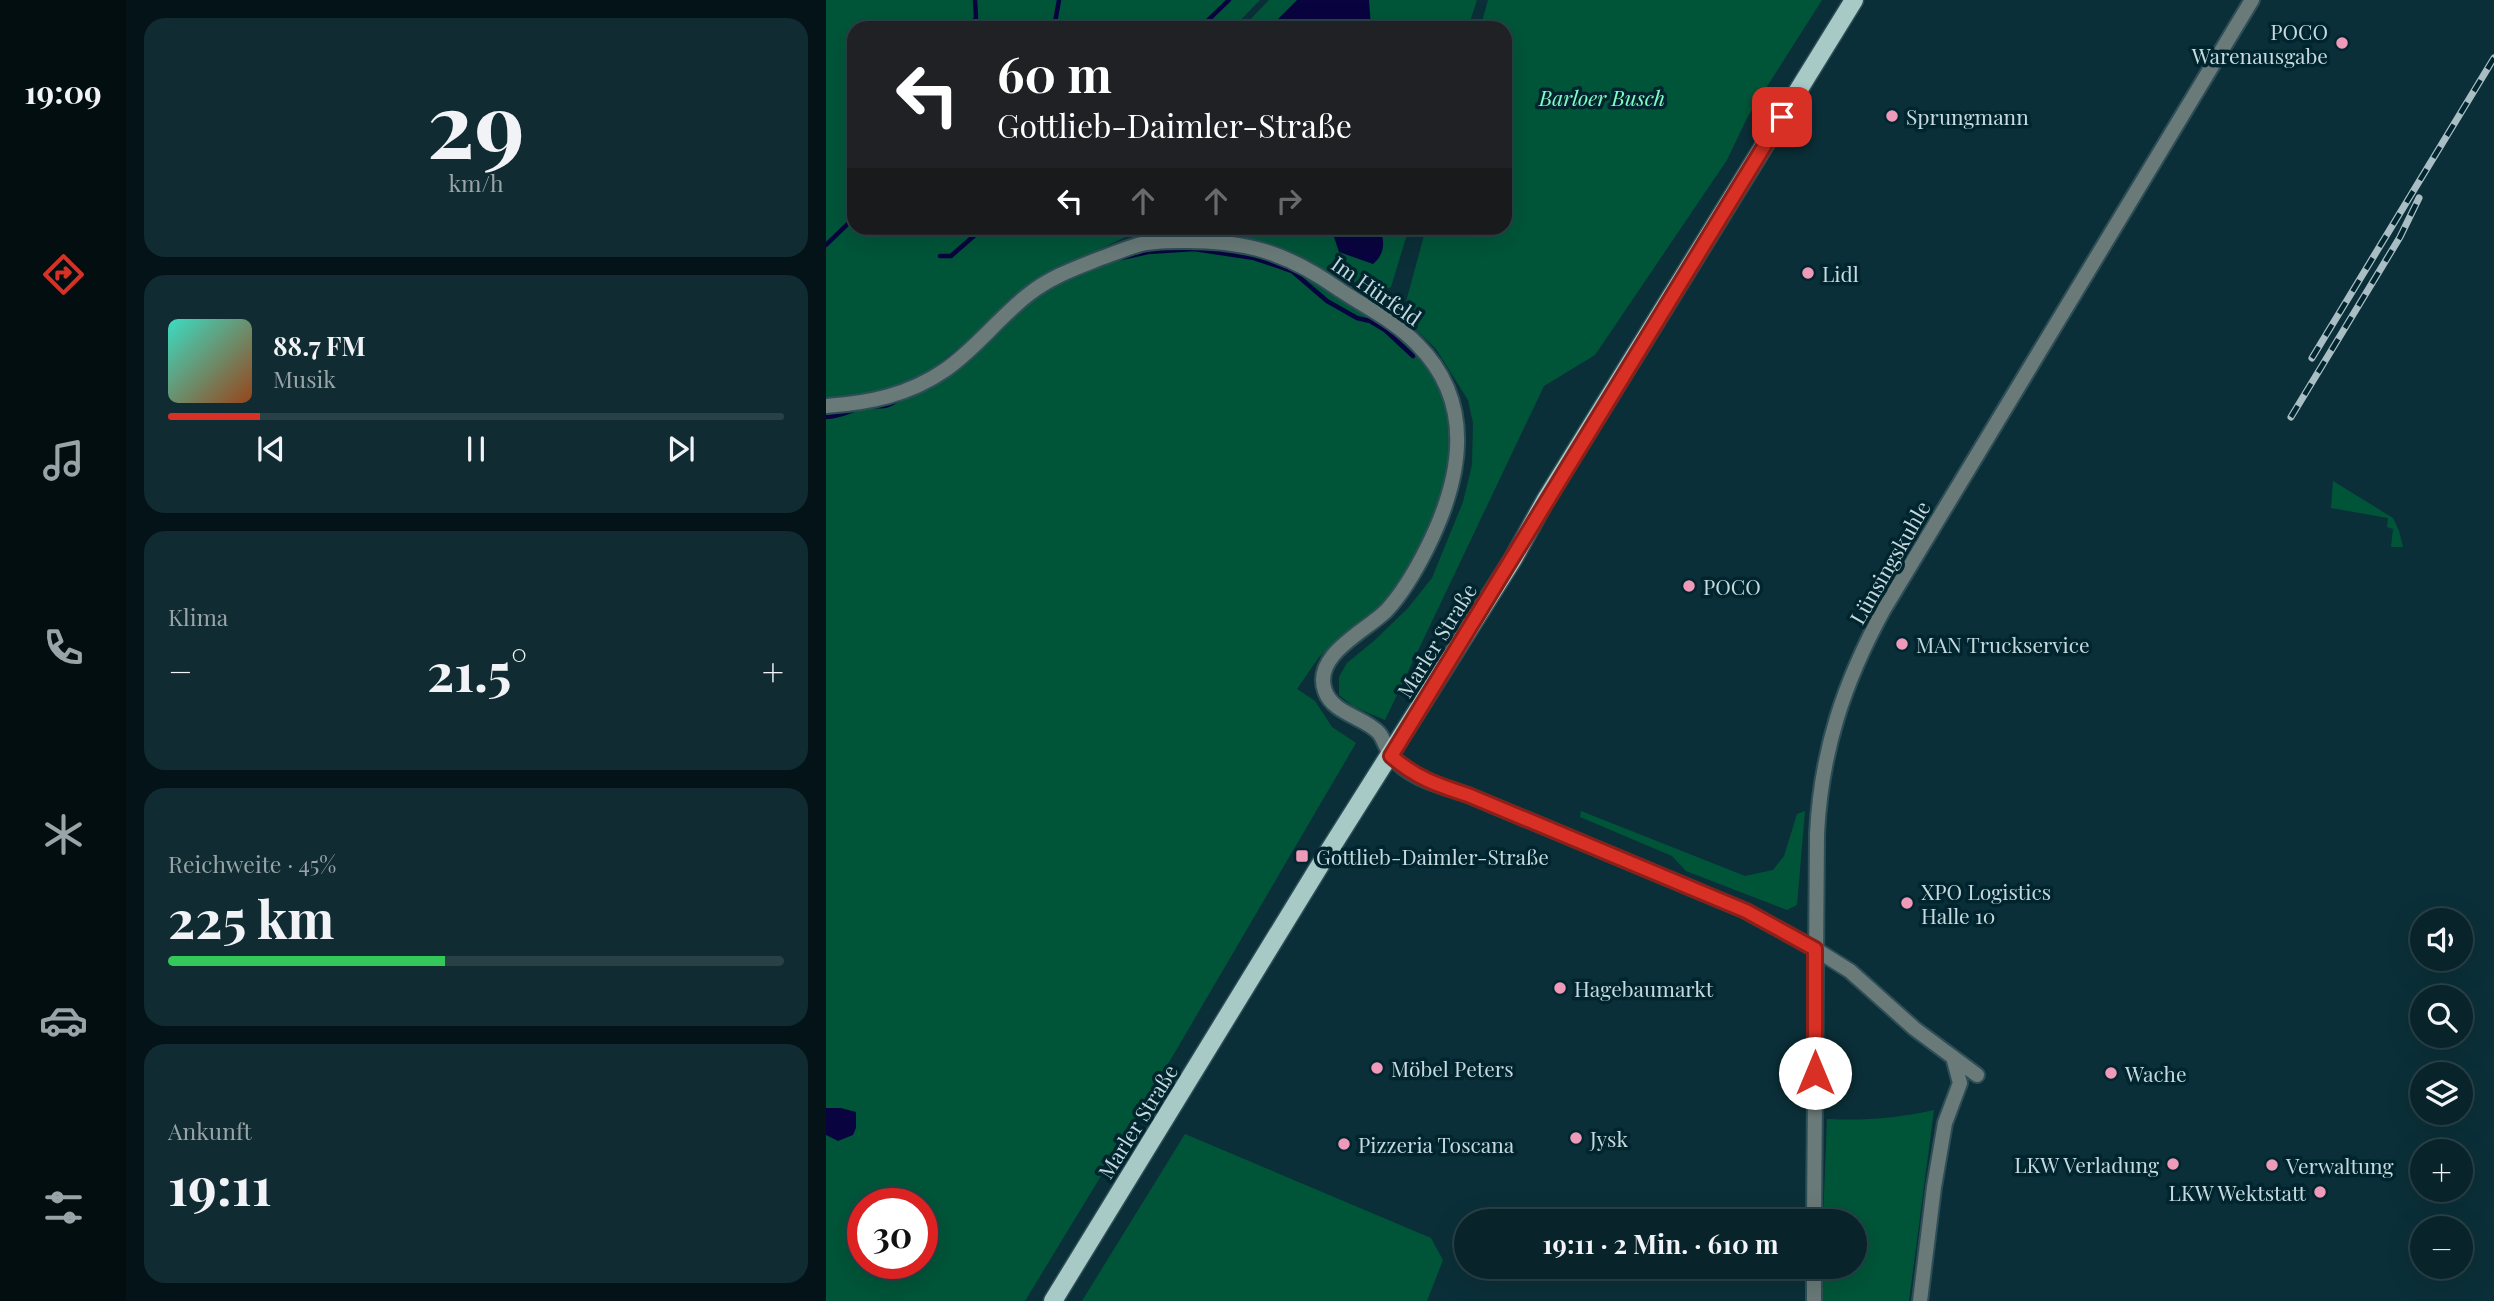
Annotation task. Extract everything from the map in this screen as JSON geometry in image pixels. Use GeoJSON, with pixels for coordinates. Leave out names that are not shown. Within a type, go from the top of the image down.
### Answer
{"type":"FeatureCollection","features":[{"type":"Feature","properties":{"kind":"main road","name":"Marler Straße"},"geometry":{"type":"LineString","coordinates":[[1053,1301],[1854,0]]}},
{"type":"Feature","properties":{"kind":"street","name":"Lünsingskuhle"},"geometry":{"type":"LineString","coordinates":[[1814,1209],[1818,800],[1836,717],[1868,638],[2059,316],[2252,0]]}},
{"type":"Feature","properties":{"kind":"street","name":"Im Hürfeld"},"geometry":{"type":"LineString","coordinates":[[826,406],[867,403],[908,390],[945,370],[1029,294],[1057,276],[1140,244],[1171,241],[1225,242],[1272,252],[1317,274],[1387,318],[1419,345],[1441,376],[1452,400],[1458,429],[1457,460],[1451,491],[1438,528],[1421,561],[1405,588],[1385,611],[1335,651],[1325,669],[1324,690],[1332,702],[1379,732],[1391,756]]}},
{"type":"Feature","properties":{"kind":"street"},"geometry":{"type":"LineString","coordinates":[[1391,756],[1408,771],[1426,781],[1468,795],[1746,911],[1850,971],[1915,1028],[1977,1074]]}},
{"type":"Feature","properties":{"kind":"street"},"geometry":{"type":"LineString","coordinates":[[1920,1301],[1945,1123],[1959,1083],[1953,1057]]}},
{"type":"Feature","properties":{"kind":"street"},"geometry":{"type":"LineString","coordinates":[[1814,1279],[1814,1301]]}},
{"type":"Feature","properties":{"kind":"green space"},"geometry":{"type":"Polygon","coordinates":[[[826,0],[1260,0],[1240,21],[847,21],[847,235],[1130,235],[1049,273],[1010,298],[965,343],[929,371],[892,388],[858,397],[826,399],[826,0]]]}},
{"type":"Feature","properties":{"kind":"green space"},"geometry":{"type":"Polygon","coordinates":[[[1269,0],[1477,0],[1470,21],[1249,21],[1269,0]]]}},
{"type":"Feature","properties":{"kind":"green space","name":"Barloer Busch"},"geometry":{"type":"Polygon","coordinates":[[[1488,0],[1822,0],[1747,118],[1727,160],[1595,355],[1544,386],[1385,720],[1354,707],[1339,695],[1339,677],[1347,663],[1408,608],[1432,578],[1463,502],[1472,465],[1473,423],[1468,400],[1436,349],[1411,325],[1406,302],[1424,235],[1512,235],[1512,21],[1482,21],[1488,0]]]}},
{"type":"Feature","properties":{"kind":"green space"},"geometry":{"type":"Polygon","coordinates":[[[1226,235],[1407,235],[1391,287],[1371,296],[1307,260],[1226,235]]]}},
{"type":"Feature","properties":{"kind":"green space"},"geometry":{"type":"Polygon","coordinates":[[[1185,247],[1247,252],[1313,278],[1353,309],[1390,327],[1424,362],[1446,394],[1455,435],[1452,474],[1416,564],[1390,600],[1319,657],[1297,689],[1315,701],[1332,727],[1356,743],[1144,1105],[1025,1301],[826,1301],[826,411],[899,396],[1065,275],[1122,254],[1185,247]]]}},
{"type":"Feature","properties":{"kind":"green space"},"geometry":{"type":"Polygon","coordinates":[[[2333,481],[2393,518],[2403,547],[2391,547],[2393,529],[2387,527],[2388,518],[2331,508],[2333,481]]]}},
{"type":"Feature","properties":{"kind":"green space"},"geometry":{"type":"Polygon","coordinates":[[[1581,811],[1745,876],[1773,870],[1784,856],[1797,814],[1805,811],[1797,905],[1787,910],[1686,871],[1672,856],[1580,817],[1581,811]]]}},
{"type":"Feature","properties":{"kind":"green space"},"geometry":{"type":"Polygon","coordinates":[[[1934,1110],[1909,1301],[1823,1301],[1823,1279],[1867,1279],[1867,1209],[1823,1209],[1827,1119],[1854,1120],[1934,1110]]]}},
{"type":"Feature","properties":{"kind":"green space"},"geometry":{"type":"Polygon","coordinates":[[[1185,1134],[1431,1238],[1443,1260],[1427,1301],[1082,1301],[1185,1134]]]}},
{"type":"Feature","properties":{"kind":"shaded area"},"geometry":{"type":"Polygon","coordinates":[[[1297,0],[1369,0],[1370,21],[1276,21],[1297,0]]]}},
{"type":"Feature","properties":{"kind":"shaded area"},"geometry":{"type":"Polygon","coordinates":[[[1333,235],[1382,235],[1382,252],[1373,264],[1339,252],[1333,235]]]}},
{"type":"Feature","properties":{"kind":"shaded area"},"geometry":{"type":"Polygon","coordinates":[[[826,1108],[856,1112],[853,1135],[838,1141],[826,1135],[826,1108]]]}},
{"type":"Feature","properties":{"kind":"waterway"},"geometry":{"type":"LineString","coordinates":[[974,21],[975,0]]}},
{"type":"Feature","properties":{"kind":"waterway"},"geometry":{"type":"LineString","coordinates":[[1055,21],[1059,0]]}},
{"type":"Feature","properties":{"kind":"waterway"},"geometry":{"type":"LineString","coordinates":[[1207,21],[1229,0]]}},
{"type":"Feature","properties":{"kind":"waterway"},"geometry":{"type":"LineString","coordinates":[[826,245],[847,225]]}},
{"type":"Feature","properties":{"kind":"waterway"},"geometry":{"type":"LineString","coordinates":[[940,256],[951,256],[975,235]]}},
{"type":"Feature","properties":{"kind":"waterway"},"geometry":{"type":"LineString","coordinates":[[1121,258],[1148,252],[1194,249],[1254,258],[1292,271],[1327,301],[1385,330],[1413,356]]}},
{"type":"Feature","properties":{"kind":"waterway"},"geometry":{"type":"LineString","coordinates":[[826,417],[864,407],[886,406],[901,398]]}},
{"type":"Feature","properties":{"kind":"railway"},"geometry":{"type":"LineString","coordinates":[[2312,358],[2494,58]]}},
{"type":"Feature","properties":{"kind":"railway"},"geometry":{"type":"LineString","coordinates":[[2291,417],[2400,237],[2419,198]]}},
{"type":"Feature","properties":{"kind":"place","name":"POCO Warenausgabe"},"geometry":{"type":"Point","coordinates":[2342,43]}},
{"type":"Feature","properties":{"kind":"place","name":"Sprungmann"},"geometry":{"type":"Point","coordinates":[1892,116]}},
{"type":"Feature","properties":{"kind":"place","name":"Lidl"},"geometry":{"type":"Point","coordinates":[1808,273]}},
{"type":"Feature","properties":{"kind":"place","name":"POCO"},"geometry":{"type":"Point","coordinates":[1689,586]}},
{"type":"Feature","properties":{"kind":"place","name":"MAN Truckservice"},"geometry":{"type":"Point","coordinates":[1902,644]}},
{"type":"Feature","properties":{"kind":"place","name":"Gottlieb-Daimler-Straße"},"geometry":{"type":"Point","coordinates":[1302,856]}},
{"type":"Feature","properties":{"kind":"place","name":"XPO Logistics Halle 10"},"geometry":{"type":"Point","coordinates":[1907,903]}},
{"type":"Feature","properties":{"kind":"place","name":"Hagebaumarkt"},"geometry":{"type":"Point","coordinates":[1560,988]}},
{"type":"Feature","properties":{"kind":"place","name":"Möbel Peters"},"geometry":{"type":"Point","coordinates":[1377,1068]}},
{"type":"Feature","properties":{"kind":"place","name":"Wache"},"geometry":{"type":"Point","coordinates":[2111,1073]}},
{"type":"Feature","properties":{"kind":"place","name":"Jysk"},"geometry":{"type":"Point","coordinates":[1576,1138]}},
{"type":"Feature","properties":{"kind":"place","name":"Pizzeria Toscana"},"geometry":{"type":"Point","coordinates":[1344,1144]}},
{"type":"Feature","properties":{"kind":"place","name":"LKW Verladung"},"geometry":{"type":"Point","coordinates":[2173,1164]}},
{"type":"Feature","properties":{"kind":"place","name":"Verwaltung"},"geometry":{"type":"Point","coordinates":[2272,1165]}},
{"type":"Feature","properties":{"kind":"place","name":"LKW Wektstatt"},"geometry":{"type":"Point","coordinates":[2320,1192]}},
{"type":"Feature","properties":{"kind":"route"},"geometry":{"type":"LineString","coordinates":[[1782,117],[1391,756],[1408,771],[1426,781],[1468,795],[1746,911],[1815,949],[1815,1073]]}}]}
